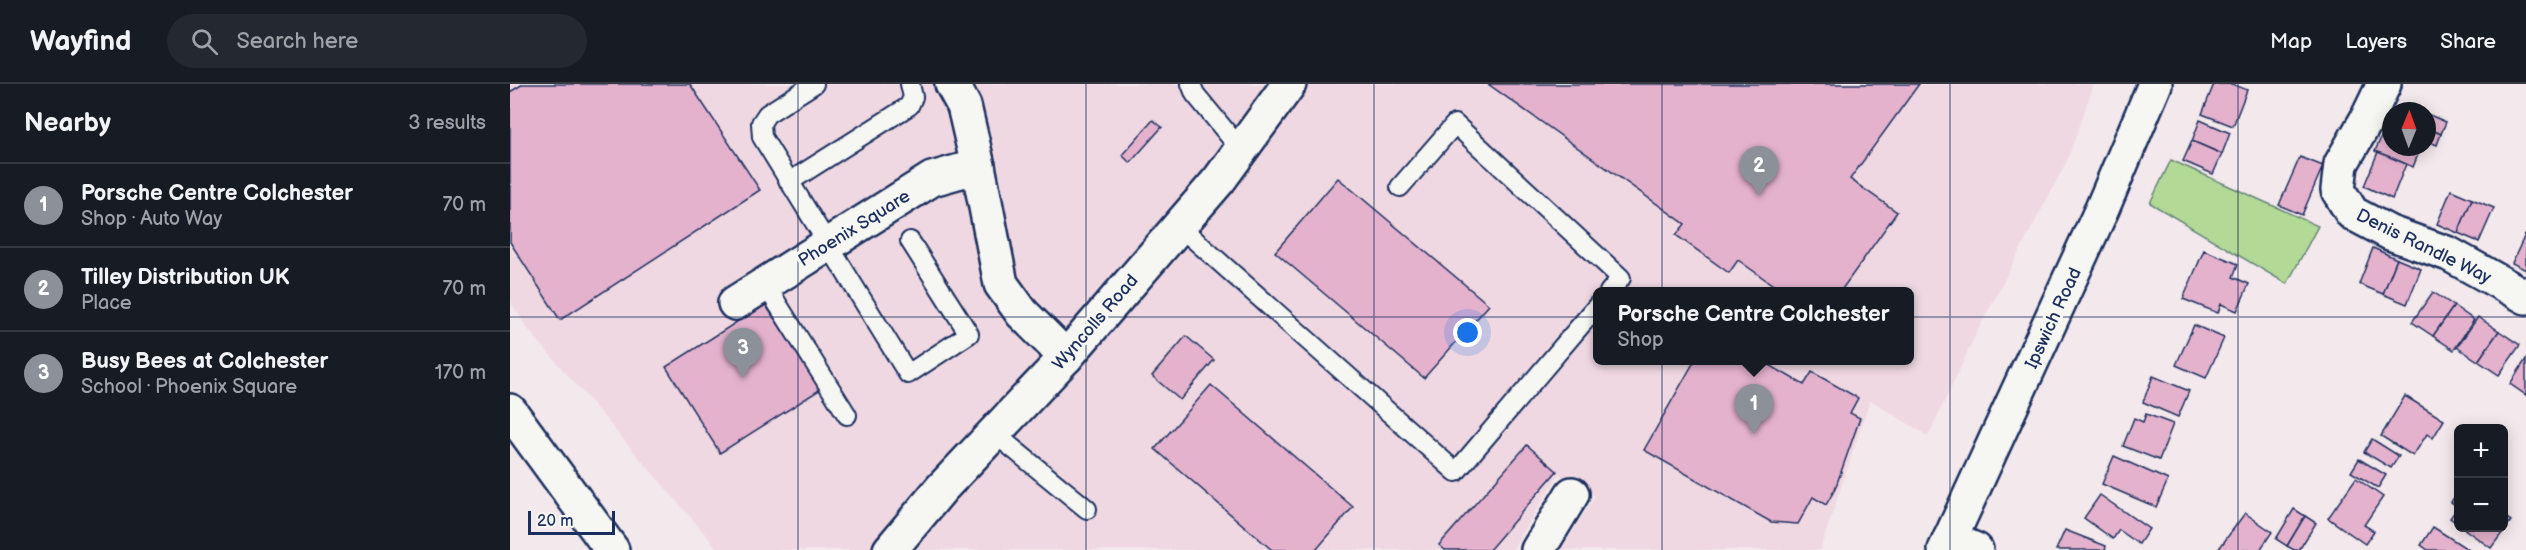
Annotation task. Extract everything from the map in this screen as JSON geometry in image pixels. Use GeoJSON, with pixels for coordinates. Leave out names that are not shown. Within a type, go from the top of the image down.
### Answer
{"type":"FeatureCollection","features":[{"type":"Feature","properties":{"kind":"street"},"geometry":{"type":"LineString","coordinates":[[952,84],[964,106],[1001,284],[1022,313],[1066,357]]}},
{"type":"Feature","properties":{"kind":"street","name":"Wyncolls Road"},"geometry":{"type":"LineString","coordinates":[[890,550],[941,489],[1066,357],[1179,226],[1241,150],[1289,84]]}},
{"type":"Feature","properties":{"kind":"street","name":"Ipswich Road"},"geometry":{"type":"LineString","coordinates":[[1957,546],[2155,84]]}},
{"type":"Feature","properties":{"kind":"street","name":"Denis Randle Way"},"geometry":{"type":"LineString","coordinates":[[2384,84],[2341,164],[2338,190],[2352,213],[2390,233],[2449,254],[2526,297]]}},
{"type":"Feature","properties":{"kind":"street","name":"Phoenix Square"},"geometry":{"type":"LineString","coordinates":[[735,303],[932,179],[978,166]]}},
{"type":"Feature","properties":{"kind":"street"},"geometry":{"type":"LineString","coordinates":[[510,411],[612,550]]}},
{"type":"Feature","properties":{"kind":"street"},"geometry":{"type":"LineString","coordinates":[[1538,550],[1572,494]]}},
{"type":"Feature","properties":{"kind":"lane"},"geometry":{"type":"LineString","coordinates":[[814,84],[767,114],[761,123],[762,137],[908,374],[969,334],[910,241]]}},
{"type":"Feature","properties":{"kind":"lane"},"geometry":{"type":"LineString","coordinates":[[789,182],[909,105],[913,97],[910,84]]}},
{"type":"Feature","properties":{"kind":"lane"},"geometry":{"type":"LineString","coordinates":[[1176,84],[1193,89],[1241,150]]}},
{"type":"Feature","properties":{"kind":"lane"},"geometry":{"type":"LineString","coordinates":[[1400,187],[1455,124],[1621,278],[1613,287]]}},
{"type":"Feature","properties":{"kind":"lane"},"geometry":{"type":"LineString","coordinates":[[1179,226],[1455,472],[1593,311]]}},
{"type":"Feature","properties":{"kind":"lane"},"geometry":{"type":"LineString","coordinates":[[765,284],[847,415]]}},
{"type":"Feature","properties":{"kind":"lane"},"geometry":{"type":"LineString","coordinates":[[994,433],[1087,509]]}},
{"type":"Feature","properties":{"kind":"shaded area"},"geometry":{"type":"Polygon","coordinates":[[[510,84],[2094,84],[2067,161],[1978,330],[1928,436],[1870,400],[1820,550],[1561,550],[1595,496],[1559,474],[1512,550],[719,550],[528,329],[510,301],[510,84]]]}},
{"type":"Feature","properties":{"kind":"green space"},"geometry":{"type":"Polygon","coordinates":[[[2171,160],[2318,226],[2287,284],[2150,203],[2171,160]]]}},
{"type":"Feature","properties":{"kind":"building"},"geometry":{"type":"Polygon","coordinates":[[[523,84],[690,84],[760,190],[560,320],[510,242],[510,92],[523,84]]]}},
{"type":"Feature","properties":{"kind":"building"},"geometry":{"type":"Polygon","coordinates":[[[1488,84],[1919,84],[1850,179],[1897,212],[1844,287],[1776,287],[1738,260],[1729,273],[1676,235],[1685,224],[1488,84]]]}},
{"type":"Feature","properties":{"kind":"building"},"geometry":{"type":"Polygon","coordinates":[[[2214,84],[2232,84],[2247,90],[2233,126],[2202,114],[2214,84]]]}},
{"type":"Feature","properties":{"kind":"building"},"geometry":{"type":"Polygon","coordinates":[[[2436,118],[2446,122],[2441,134],[2436,132],[2436,118]]]}},
{"type":"Feature","properties":{"kind":"building"},"geometry":{"type":"Polygon","coordinates":[[[1153,120],[1162,127],[1130,163],[1122,155],[1153,120]]]}},
{"type":"Feature","properties":{"kind":"building"},"geometry":{"type":"Polygon","coordinates":[[[2200,120],[2230,133],[2222,154],[2192,141],[2200,120]]]}},
{"type":"Feature","properties":{"kind":"building"},"geometry":{"type":"Polygon","coordinates":[[[2436,132],[2441,134],[2436,145],[2436,132]]]}},
{"type":"Feature","properties":{"kind":"building"},"geometry":{"type":"Polygon","coordinates":[[[2382,135],[2382,154],[2375,151],[2382,135]]]}},
{"type":"Feature","properties":{"kind":"building"},"geometry":{"type":"Polygon","coordinates":[[[2192,141],[2222,154],[2213,174],[2183,161],[2192,141]]]}},
{"type":"Feature","properties":{"kind":"building"},"geometry":{"type":"Polygon","coordinates":[[[2378,152],[2382,156],[2406,164],[2392,199],[2364,186],[2378,152]]]}},
{"type":"Feature","properties":{"kind":"building"},"geometry":{"type":"Polygon","coordinates":[[[2387,156],[2417,156],[2413,167],[2387,156]]]}},
{"type":"Feature","properties":{"kind":"building"},"geometry":{"type":"Polygon","coordinates":[[[2300,157],[2323,166],[2302,215],[2279,205],[2300,157]]]}},
{"type":"Feature","properties":{"kind":"building"},"geometry":{"type":"Polygon","coordinates":[[[1338,178],[1489,305],[1424,378],[1275,252],[1338,178]]]}},
{"type":"Feature","properties":{"kind":"building"},"geometry":{"type":"Polygon","coordinates":[[[2451,190],[2472,199],[2458,233],[2437,224],[2451,190]]]}},
{"type":"Feature","properties":{"kind":"building"},"geometry":{"type":"Polygon","coordinates":[[[2472,199],[2494,208],[2479,242],[2458,233],[2472,199]]]}},
{"type":"Feature","properties":{"kind":"building"},"geometry":{"type":"Polygon","coordinates":[[[2526,235],[2526,270],[2512,263],[2526,235]]]}},
{"type":"Feature","properties":{"kind":"building"},"geometry":{"type":"Polygon","coordinates":[[[2373,248],[2397,259],[2383,294],[2359,284],[2373,248]]]}},
{"type":"Feature","properties":{"kind":"building"},"geometry":{"type":"Polygon","coordinates":[[[2204,250],[2238,264],[2233,277],[2249,284],[2237,311],[2221,304],[2218,313],[2183,299],[2204,250]]]}},
{"type":"Feature","properties":{"kind":"building"},"geometry":{"type":"Polygon","coordinates":[[[2397,259],[2421,269],[2407,304],[2383,294],[2397,259]]]}},
{"type":"Feature","properties":{"kind":"building"},"geometry":{"type":"Polygon","coordinates":[[[2433,292],[2454,306],[2433,336],[2412,322],[2433,292]]]}},
{"type":"Feature","properties":{"kind":"building"},"geometry":{"type":"Polygon","coordinates":[[[765,304],[821,389],[720,453],[666,367],[765,304]]]}},
{"type":"Feature","properties":{"kind":"building"},"geometry":{"type":"Polygon","coordinates":[[[2454,306],[2474,320],[2454,350],[2433,336],[2454,306]]]}},
{"type":"Feature","properties":{"kind":"building"},"geometry":{"type":"Polygon","coordinates":[[[2478,317],[2499,331],[2478,361],[2457,347],[2478,317]]]}},
{"type":"Feature","properties":{"kind":"building"},"geometry":{"type":"Polygon","coordinates":[[[2194,325],[2224,338],[2206,378],[2176,365],[2194,325]]]}},
{"type":"Feature","properties":{"kind":"building"},"geometry":{"type":"Polygon","coordinates":[[[2499,331],[2520,345],[2499,375],[2478,361],[2499,331]]]}},
{"type":"Feature","properties":{"kind":"building"},"geometry":{"type":"Polygon","coordinates":[[[1186,336],[1214,360],[1180,400],[1152,376],[1186,336]]]}},
{"type":"Feature","properties":{"kind":"building"},"geometry":{"type":"Polygon","coordinates":[[[2526,359],[2526,395],[2510,384],[2526,359]]]}},
{"type":"Feature","properties":{"kind":"building"},"geometry":{"type":"Polygon","coordinates":[[[1692,365],[1770,365],[1804,385],[1812,372],[1858,398],[1850,413],[1860,418],[1835,489],[1826,505],[1813,497],[1798,524],[1771,522],[1644,450],[1692,365]]]}},
{"type":"Feature","properties":{"kind":"building"},"geometry":{"type":"Polygon","coordinates":[[[2153,376],[2189,391],[2178,417],[2143,402],[2153,376]]]}},
{"type":"Feature","properties":{"kind":"building"},"geometry":{"type":"Polygon","coordinates":[[[1211,385],[1353,507],[1316,550],[1272,550],[1155,449],[1211,385]]]}},
{"type":"Feature","properties":{"kind":"building"},"geometry":{"type":"Polygon","coordinates":[[[2405,396],[2444,420],[2433,438],[2427,434],[2413,456],[2381,436],[2405,396]]]}},
{"type":"Feature","properties":{"kind":"building"},"geometry":{"type":"Polygon","coordinates":[[[2146,414],[2173,424],[2159,460],[2123,446],[2134,418],[2143,422],[2146,414]]]}},
{"type":"Feature","properties":{"kind":"building"},"geometry":{"type":"Polygon","coordinates":[[[2372,439],[2399,456],[2391,468],[2364,452],[2372,439]]]}},
{"type":"Feature","properties":{"kind":"building"},"geometry":{"type":"Polygon","coordinates":[[[1527,445],[1557,471],[1489,550],[1445,550],[1439,545],[1527,445]]]}},
{"type":"Feature","properties":{"kind":"building"},"geometry":{"type":"Polygon","coordinates":[[[2114,456],[2168,480],[2156,507],[2102,484],[2114,456]]]}},
{"type":"Feature","properties":{"kind":"building"},"geometry":{"type":"Polygon","coordinates":[[[2359,459],[2386,475],[2378,488],[2351,472],[2359,459]]]}},
{"type":"Feature","properties":{"kind":"building"},"geometry":{"type":"Polygon","coordinates":[[[2356,478],[2383,497],[2364,525],[2374,531],[2365,544],[2328,518],[2356,478]]]}},
{"type":"Feature","properties":{"kind":"building"},"geometry":{"type":"Polygon","coordinates":[[[2100,495],[2149,529],[2139,544],[2119,530],[2113,539],[2084,518],[2100,495]]]}},
{"type":"Feature","properties":{"kind":"building"},"geometry":{"type":"Polygon","coordinates":[[[2294,509],[2305,516],[2287,546],[2276,539],[2294,509]]]}},
{"type":"Feature","properties":{"kind":"building"},"geometry":{"type":"Polygon","coordinates":[[[2245,513],[2272,532],[2260,550],[2218,550],[2245,513]]]}},
{"type":"Feature","properties":{"kind":"building"},"geometry":{"type":"Polygon","coordinates":[[[2305,516],[2316,523],[2299,550],[2294,550],[2287,546],[2305,516]]]}},
{"type":"Feature","properties":{"kind":"building"},"geometry":{"type":"Polygon","coordinates":[[[2433,527],[2469,550],[2428,550],[2421,545],[2433,527]]]}},
{"type":"Feature","properties":{"kind":"building"},"geometry":{"type":"Polygon","coordinates":[[[2065,530],[2106,546],[2105,550],[2056,550],[2065,530]]]}},
{"type":"Feature","properties":{"kind":"building"},"geometry":{"type":"Polygon","coordinates":[[[2469,532],[2503,532],[2491,548],[2469,532]]]}},
{"type":"Feature","properties":{"kind":"place","name":"Tilley Distribution UK"},"geometry":{"type":"Point","coordinates":[1759,196]}},
{"type":"Feature","properties":{"kind":"place","name":"Busy Bees at Colchester"},"geometry":{"type":"Point","coordinates":[743,378]}},
{"type":"Feature","properties":{"kind":"place","name":"Porsche Centre Colchester"},"geometry":{"type":"Point","coordinates":[1754,434]}}]}
